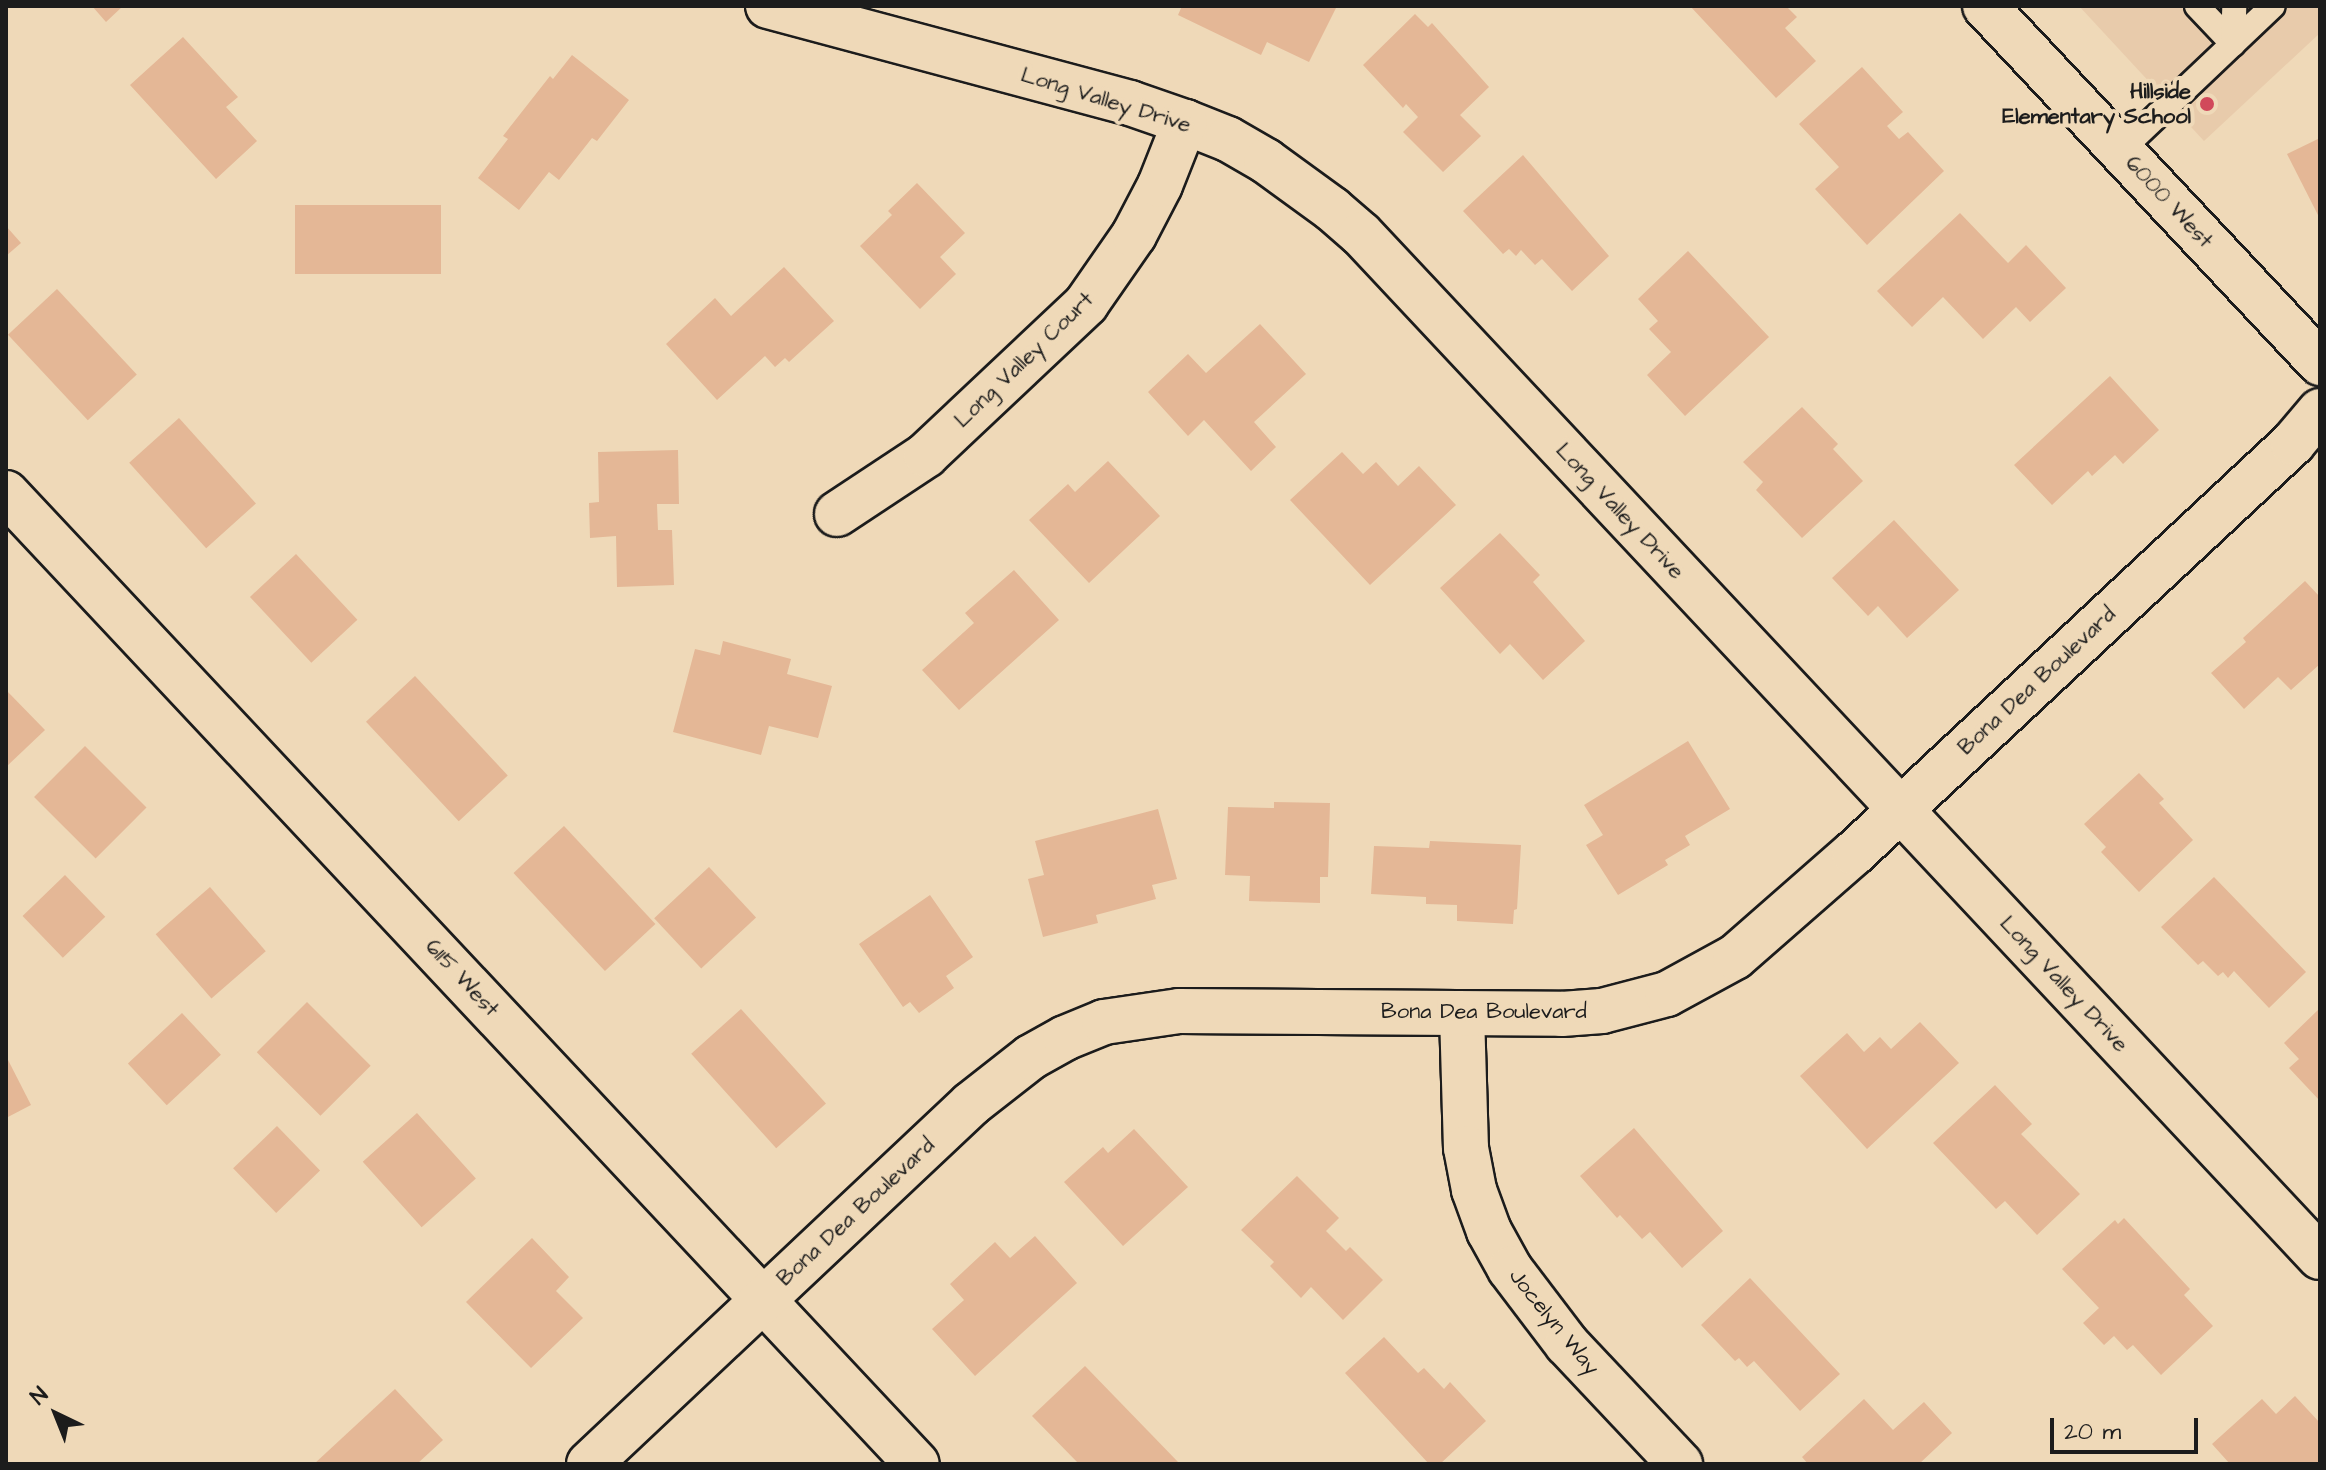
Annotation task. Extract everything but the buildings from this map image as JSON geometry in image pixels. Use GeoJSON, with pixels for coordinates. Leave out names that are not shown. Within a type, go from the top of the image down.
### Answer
{"type":"FeatureCollection","features":[{"type":"Feature","properties":{"kind":"street","name":"Long Valley Drive"},"geometry":{"type":"LineString","coordinates":[[768,6],[1130,103],[1228,139],[1300,184],[1361,234],[2320,1257]]}},
{"type":"Feature","properties":{"kind":"street","name":"6000 West"},"geometry":{"type":"LineString","coordinates":[[1985,6],[2320,363]]}},
{"type":"Feature","properties":{"kind":"street","name":"Long Valley Court"},"geometry":{"type":"LineString","coordinates":[[837,514],[926,455],[1086,304],[1134,235],[1160,185],[1185,122]]}},
{"type":"Feature","properties":{"kind":"street","name":"Bona Dea Boulevard"},"geometry":{"type":"LineString","coordinates":[[589,1464],[971,1104],[1031,1057],[1104,1022],[1201,1010],[1462,1014],[1602,1011],[1667,994],[1735,957],[1900,809],[2293,443],[2320,411]]}},
{"type":"Feature","properties":{"kind":"street","name":"6115 West"},"geometry":{"type":"LineString","coordinates":[[6,493],[917,1464]]}},
{"type":"Feature","properties":{"kind":"street","name":"Jocelyn Way"},"geometry":{"type":"LineString","coordinates":[[1462,1014],[1466,1148],[1474,1190],[1489,1231],[1510,1269],[1567,1344],[1680,1464]]}},
{"type":"Feature","properties":{"kind":"lane"},"geometry":{"type":"LineString","coordinates":[[2197,6],[2233,44]]}},
{"type":"Feature","properties":{"kind":"lane"},"geometry":{"type":"LineString","coordinates":[[2233,44],[2234,6]]}},
{"type":"Feature","properties":{"kind":"lane"},"geometry":{"type":"LineString","coordinates":[[2121,150],[2273,6]]}},
{"type":"Feature","properties":{"kind":"shaded area","name":"Hillside Elementary School"},"geometry":{"type":"Polygon","coordinates":[[[2079,6],[2320,6],[2320,33],[2204,141],[2079,6]]]}},
{"type":"Feature","properties":{"kind":"place","name":"Hillside Elementary School"},"geometry":{"type":"Point","coordinates":[2207,104]}}]}
